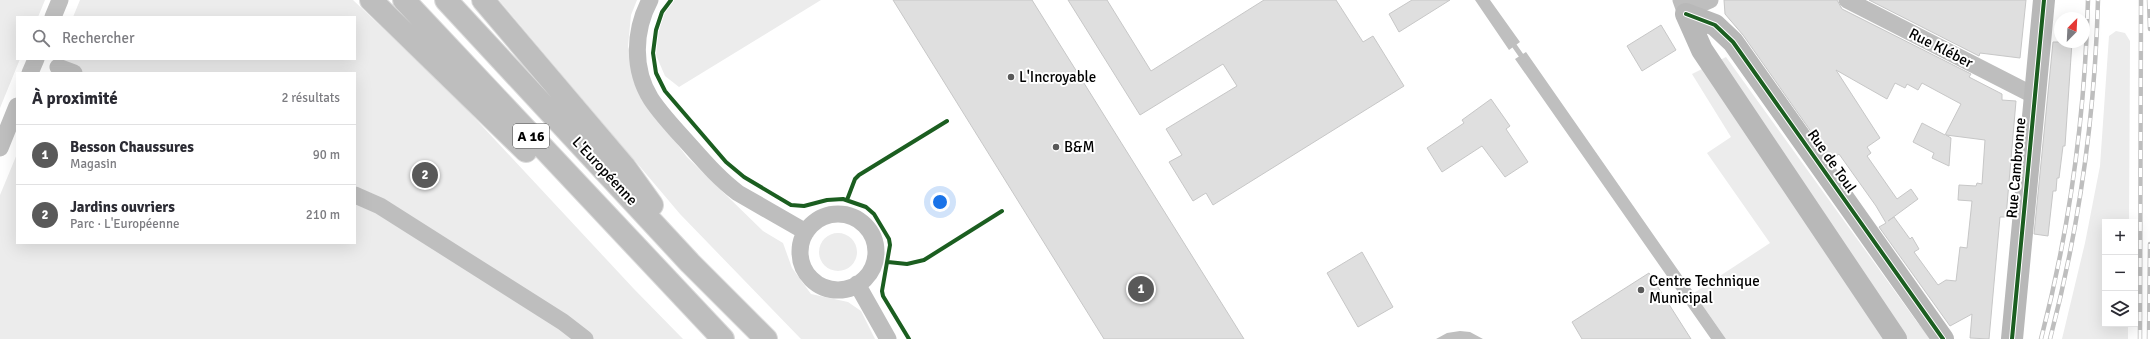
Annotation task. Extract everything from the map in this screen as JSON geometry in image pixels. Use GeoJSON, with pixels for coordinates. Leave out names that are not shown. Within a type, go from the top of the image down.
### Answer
{"type":"FeatureCollection","features":[{"type":"Feature","properties":{"kind":"highway"},"geometry":{"type":"LineString","coordinates":[[371,0],[538,163],[657,271]]}},
{"type":"Feature","properties":{"kind":"highway","name":"L'Européenne"},"geometry":{"type":"LineString","coordinates":[[404,0],[657,271],[723,339]]}},
{"type":"Feature","properties":{"kind":"highway","name":"L'Européenne"},"geometry":{"type":"LineString","coordinates":[[446,0],[690,263],[766,339]]}},
{"type":"Feature","properties":{"kind":"highway"},"geometry":{"type":"LineString","coordinates":[[483,0],[624,166],[690,263]]}},
{"type":"Feature","properties":{"kind":"street"},"geometry":{"type":"LineString","coordinates":[[650,0],[641,22],[638,44],[639,68],[650,98],[708,166],[728,185],[806,232]]}},
{"type":"Feature","properties":{"kind":"street"},"geometry":{"type":"LineString","coordinates":[[1710,0],[1696,6],[1684,7],[1702,50],[1896,339]]}},
{"type":"Feature","properties":{"kind":"street","name":"Rue Kléber"},"geometry":{"type":"LineString","coordinates":[[1847,0],[2035,96]]}},
{"type":"Feature","properties":{"kind":"street","name":"Rue Cambronne"},"geometry":{"type":"LineString","coordinates":[[2012,339],[2044,0]]}},
{"type":"Feature","properties":{"kind":"street","name":"Rue de Toul"},"geometry":{"type":"LineString","coordinates":[[1684,7],[1715,25],[1733,42],[1943,339]]}},
{"type":"Feature","properties":{"kind":"street"},"geometry":{"type":"LineString","coordinates":[[58,67],[71,72]]}},
{"type":"Feature","properties":{"kind":"street"},"geometry":{"type":"LineString","coordinates":[[356,195],[392,213],[563,322],[586,339]]}},
{"type":"Feature","properties":{"kind":"street"},"geometry":{"type":"LineString","coordinates":[[838,214],[854,218],[866,228],[874,242],[875,258],[869,273],[857,284],[846,288],[834,289],[823,286],[813,280],[805,271],[801,260],[800,248],[806,232],[813,223],[822,217],[838,214]]}},
{"type":"Feature","properties":{"kind":"street"},"geometry":{"type":"LineString","coordinates":[[857,284],[888,339]]}},
{"type":"Feature","properties":{"kind":"shaded area"},"geometry":{"type":"Polygon","coordinates":[[[0,0],[45,0],[38,16],[16,16],[16,60],[20,60],[0,108],[0,0]]]}},
{"type":"Feature","properties":{"kind":"shaded area"},"geometry":{"type":"Polygon","coordinates":[[[80,0],[353,0],[456,98],[634,289],[683,339],[0,339],[0,195],[16,156],[16,244],[356,244],[356,72],[50,72],[56,60],[356,60],[356,16],[73,16],[80,0]]]}},
{"type":"Feature","properties":{"kind":"shaded area"},"geometry":{"type":"Polygon","coordinates":[[[499,0],[637,0],[631,15],[628,46],[642,98],[687,157],[763,231],[783,243],[792,268],[811,294],[848,302],[861,311],[875,339],[801,339],[680,214],[499,0]]]}},
{"type":"Feature","properties":{"kind":"shaded area"},"geometry":{"type":"Polygon","coordinates":[[[669,0],[821,0],[679,87],[665,76],[656,55],[658,23],[669,0]]]}},
{"type":"Feature","properties":{"kind":"shaded area"},"geometry":{"type":"Polygon","coordinates":[[[1475,0],[1490,0],[1520,42],[1509,50],[1475,0]]]}},
{"type":"Feature","properties":{"kind":"shaded area"},"geometry":{"type":"Polygon","coordinates":[[[2116,31],[2125,33],[2130,41],[2129,219],[2102,219],[2102,327],[2128,327],[2128,339],[2062,339],[2085,243],[2100,166],[2109,36],[2116,31]]]}},
{"type":"Feature","properties":{"kind":"shaded area"},"geometry":{"type":"Polygon","coordinates":[[[1526,52],[1726,339],[1711,339],[1515,59],[1526,52]]]}},
{"type":"Feature","properties":{"kind":"shaded area"},"geometry":{"type":"Polygon","coordinates":[[[1726,57],[1917,322],[1931,339],[1726,339],[1694,293],[1770,243],[1707,153],[1731,137],[1692,74],[1726,57]]]}},
{"type":"Feature","properties":{"kind":"shaded area"},"geometry":{"type":"Polygon","coordinates":[[[834,233],[842,233],[852,238],[856,245],[856,259],[852,266],[842,271],[834,271],[824,266],[822,263],[819,256],[819,248],[824,238],[827,236],[834,233]]]}},
{"type":"Feature","properties":{"kind":"shaded area"},"geometry":{"type":"Polygon","coordinates":[[[1460,331],[1470,332],[1483,339],[1436,339],[1447,333],[1460,331]]]}},
{"type":"Feature","properties":{"kind":"building"},"geometry":{"type":"Polygon","coordinates":[[[893,0],[1032,0],[1244,339],[1104,339],[893,0]]]}},
{"type":"Feature","properties":{"kind":"building"},"geometry":{"type":"Polygon","coordinates":[[[1068,0],[1107,0],[1151,71],[1264,0],[1336,0],[1363,42],[1373,36],[1404,86],[1213,205],[1206,193],[1193,201],[1169,162],[1182,155],[1166,129],[1237,86],[1223,64],[1140,115],[1068,0]]]}},
{"type":"Feature","properties":{"kind":"building"},"geometry":{"type":"Polygon","coordinates":[[[1412,0],[1450,0],[1399,32],[1389,14],[1412,0]]]}},
{"type":"Feature","properties":{"kind":"building"},"geometry":{"type":"Polygon","coordinates":[[[1724,0],[1837,0],[1842,9],[1971,74],[1969,77],[2002,94],[2002,100],[2016,101],[2006,217],[2000,217],[1989,339],[1970,338],[1972,314],[1950,326],[1879,227],[1886,223],[1876,206],[1839,154],[1831,160],[1743,35],[1725,14],[1724,0]],[[1836,70],[1880,138],[1867,147],[1871,153],[1867,156],[1897,199],[1911,189],[1918,199],[1888,221],[1894,217],[1910,239],[1912,237],[1919,249],[1914,252],[1938,285],[1946,280],[1956,281],[1960,247],[1967,248],[1972,201],[1958,200],[1959,185],[1976,186],[1977,183],[1982,184],[1985,140],[1946,135],[1951,138],[1949,166],[1932,158],[1934,153],[1913,142],[1922,123],[1945,135],[1961,104],[1922,83],[1918,90],[1907,84],[1905,88],[1895,83],[1887,99],[1836,70]]]}},
{"type":"Feature","properties":{"kind":"building"},"geometry":{"type":"Polygon","coordinates":[[[1869,0],[2026,0],[2020,58],[1980,53],[1979,56],[1869,0]]]}},
{"type":"Feature","properties":{"kind":"building"},"geometry":{"type":"Polygon","coordinates":[[[1661,25],[1676,50],[1642,71],[1627,46],[1661,25]]]}},
{"type":"Feature","properties":{"kind":"building"},"geometry":{"type":"Polygon","coordinates":[[[2054,42],[2054,48],[2072,48],[2065,146],[2063,146],[2056,191],[2053,191],[2048,236],[2034,234],[2054,42]]]}},
{"type":"Feature","properties":{"kind":"building"},"geometry":{"type":"Polygon","coordinates":[[[1491,99],[1510,126],[1506,129],[1528,162],[1505,177],[1482,146],[1442,172],[1427,148],[1464,123],[1462,120],[1491,99]]]}},
{"type":"Feature","properties":{"kind":"building"},"geometry":{"type":"Polygon","coordinates":[[[1362,252],[1393,307],[1358,327],[1327,273],[1362,252]]]}},
{"type":"Feature","properties":{"kind":"building","name":"Centre Technique Municipal"},"geometry":{"type":"Polygon","coordinates":[[[1649,273],[1691,339],[1582,339],[1572,322],[1649,273]]]}},
{"type":"Feature","properties":{"kind":"waterway"},"geometry":{"type":"LineString","coordinates":[[53,16],[60,0]]}},
{"type":"Feature","properties":{"kind":"waterway"},"geometry":{"type":"LineString","coordinates":[[1511,41],[1525,61]]}},
{"type":"Feature","properties":{"kind":"waterway"},"geometry":{"type":"LineString","coordinates":[[30,72],[36,60]]}},
{"type":"Feature","properties":{"kind":"waterway"},"geometry":{"type":"LineString","coordinates":[[0,148],[16,108]]}},
{"type":"Feature","properties":{"kind":"railway"},"geometry":{"type":"LineString","coordinates":[[2041,339],[2060,255],[2074,171],[2083,86],[2088,0]]}},
{"type":"Feature","properties":{"kind":"railway"},"geometry":{"type":"LineString","coordinates":[[2050,339],[2069,256],[2084,171],[2093,86],[2098,0]]}},
{"type":"Feature","properties":{"kind":"railway"},"geometry":{"type":"LineString","coordinates":[[2140,339],[2141,0]]}},
{"type":"Feature","properties":{"kind":"railway"},"geometry":{"type":"LineString","coordinates":[[2149,0],[2150,29]]}},
{"type":"Feature","properties":{"kind":"railway"},"geometry":{"type":"LineString","coordinates":[[2149,339],[2150,244]]}},
{"type":"Feature","properties":{"kind":"cycle path"},"geometry":{"type":"LineString","coordinates":[[671,0],[662,12],[656,30],[653,53],[656,73],[665,91],[726,162],[744,177],[791,205],[804,206],[827,200],[843,199],[866,207],[874,214],[889,239],[890,245],[882,291],[883,296],[909,339]]}},
{"type":"Feature","properties":{"kind":"cycle path"},"geometry":{"type":"LineString","coordinates":[[2012,339],[2044,0]]}},
{"type":"Feature","properties":{"kind":"cycle path"},"geometry":{"type":"LineString","coordinates":[[1686,14],[1715,25],[1733,42],[1943,339]]}},
{"type":"Feature","properties":{"kind":"cycle path"},"geometry":{"type":"LineString","coordinates":[[847,200],[855,179],[859,175],[947,121]]}},
{"type":"Feature","properties":{"kind":"cycle path"},"geometry":{"type":"LineString","coordinates":[[888,262],[907,264],[924,260],[1002,211]]}},
{"type":"Feature","properties":{"kind":"place","name":"L'Incroyable"},"geometry":{"type":"Point","coordinates":[1011,77]}},
{"type":"Feature","properties":{"kind":"place","name":"B&M"},"geometry":{"type":"Point","coordinates":[1056,147]}},
{"type":"Feature","properties":{"kind":"place","name":"Jardins ouvriers"},"geometry":{"type":"Point","coordinates":[425,175]}},
{"type":"Feature","properties":{"kind":"place","name":"Besson Chaussures"},"geometry":{"type":"Point","coordinates":[1141,289]}},
{"type":"Feature","properties":{"kind":"place","name":"Centre Technique Municipal"},"geometry":{"type":"Point","coordinates":[1641,290]}}]}
